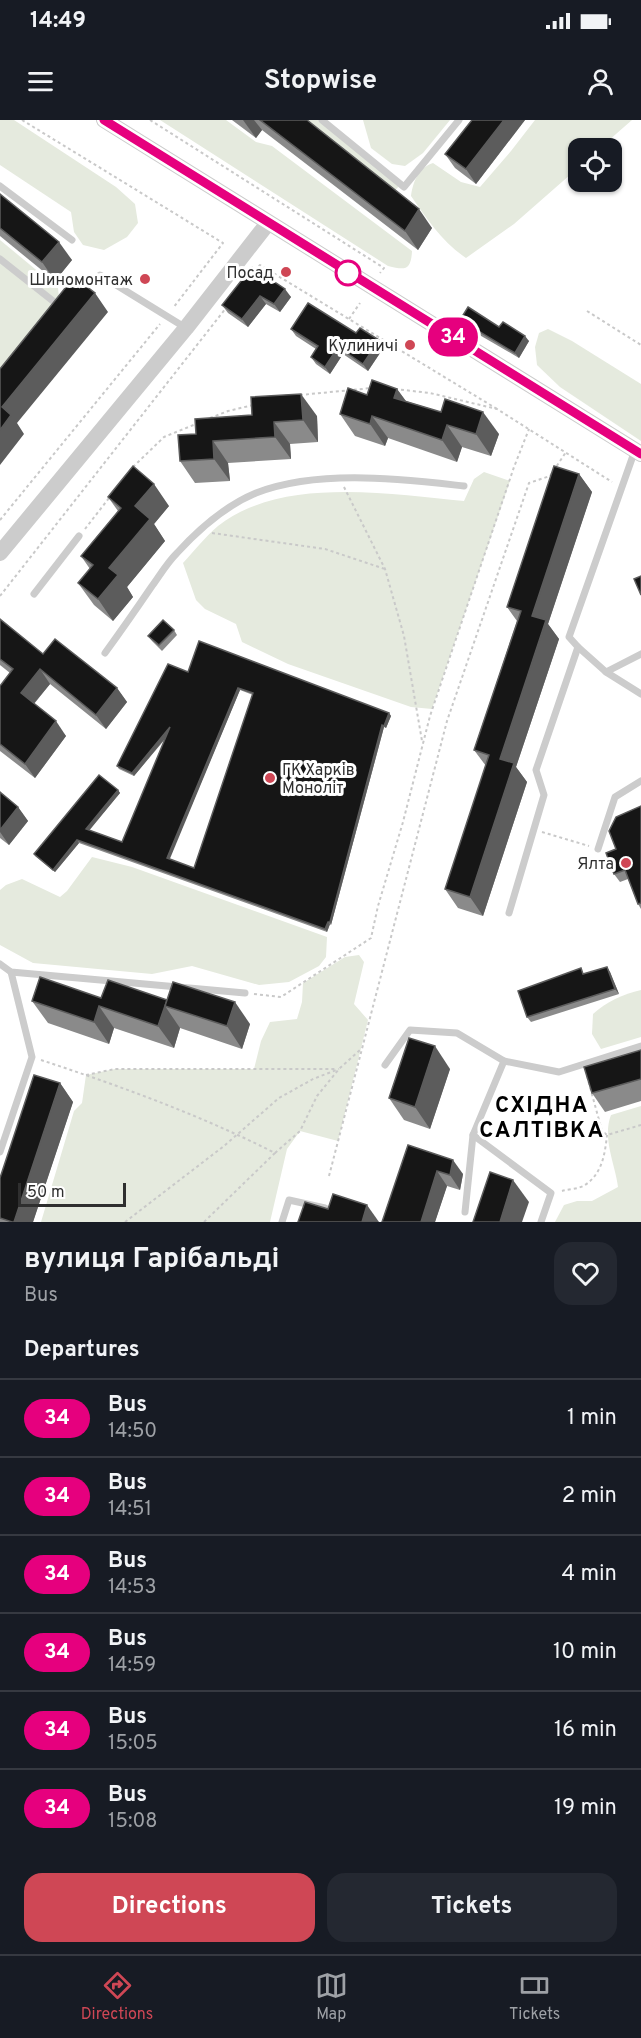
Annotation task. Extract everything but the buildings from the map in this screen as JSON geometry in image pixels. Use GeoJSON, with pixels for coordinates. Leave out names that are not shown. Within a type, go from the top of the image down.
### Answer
{"type":"FeatureCollection","features":[{"type":"Feature","properties":{"kind":"street"},"geometry":{"type":"LineString","coordinates":[[104,120],[638,452]]}},
{"type":"Feature","properties":{"kind":"street"},"geometry":{"type":"LineString","coordinates":[[0,553],[186,328],[268,223]]}},
{"type":"Feature","properties":{"kind":"lane"},"geometry":{"type":"LineString","coordinates":[[322,120],[404,187],[459,120]]}},
{"type":"Feature","properties":{"kind":"lane"},"geometry":{"type":"LineString","coordinates":[[0,186],[72,240]]}},
{"type":"Feature","properties":{"kind":"lane"},"geometry":{"type":"LineString","coordinates":[[0,259],[58,305]]}},
{"type":"Feature","properties":{"kind":"lane"},"geometry":{"type":"LineString","coordinates":[[75,293],[100,275],[186,328]]}},
{"type":"Feature","properties":{"kind":"lane"},"geometry":{"type":"LineString","coordinates":[[52,314],[66,299]]}},
{"type":"Feature","properties":{"kind":"lane"},"geometry":{"type":"LineString","coordinates":[[638,452],[621,487],[569,637],[606,672],[641,694]]}},
{"type":"Feature","properties":{"kind":"lane"},"geometry":{"type":"LineString","coordinates":[[105,653],[175,555],[198,532],[256,493],[322,479],[402,479],[464,486]]}},
{"type":"Feature","properties":{"kind":"lane"},"geometry":{"type":"LineString","coordinates":[[34,594],[79,536]]}},
{"type":"Feature","properties":{"kind":"lane"},"geometry":{"type":"LineString","coordinates":[[509,913],[544,795],[536,770],[578,646]]}},
{"type":"Feature","properties":{"kind":"lane"},"geometry":{"type":"LineString","coordinates":[[606,672],[641,654]]}},
{"type":"Feature","properties":{"kind":"lane"},"geometry":{"type":"LineString","coordinates":[[598,849],[615,797],[641,781]]}},
{"type":"Feature","properties":{"kind":"lane"},"geometry":{"type":"LineString","coordinates":[[0,963],[11,972],[245,993]]}},
{"type":"Feature","properties":{"kind":"lane"},"geometry":{"type":"LineString","coordinates":[[0,1152],[32,1057],[11,972]]}},
{"type":"Feature","properties":{"kind":"lane"},"geometry":{"type":"LineString","coordinates":[[385,1065],[410,1029],[457,1033],[504,1061],[559,1072],[641,1046]]}},
{"type":"Feature","properties":{"kind":"lane"},"geometry":{"type":"LineString","coordinates":[[465,1212],[473,1135],[504,1061]]}},
{"type":"Feature","properties":{"kind":"lane"},"geometry":{"type":"LineString","coordinates":[[473,1135],[551,1192],[541,1222]]}},
{"type":"Feature","properties":{"kind":"lane"},"geometry":{"type":"LineString","coordinates":[[282,1222],[288,1200],[325,1208]]}},
{"type":"Feature","properties":{"kind":"path"},"geometry":{"type":"LineString","coordinates":[[0,520],[223,243],[22,120]]}},
{"type":"Feature","properties":{"kind":"path"},"geometry":{"type":"LineString","coordinates":[[150,120],[384,268],[379,275]]}},
{"type":"Feature","properties":{"kind":"path"},"geometry":{"type":"LineString","coordinates":[[252,274],[260,265],[621,487]]}},
{"type":"Feature","properties":{"kind":"path"},"geometry":{"type":"LineString","coordinates":[[0,596],[231,302]]}},
{"type":"Feature","properties":{"kind":"path"},"geometry":{"type":"LineString","coordinates":[[349,319],[360,303]]}},
{"type":"Feature","properties":{"kind":"path"},"geometry":{"type":"LineString","coordinates":[[587,311],[641,345]]}},
{"type":"Feature","properties":{"kind":"path"},"geometry":{"type":"LineString","coordinates":[[296,396],[379,387]]}},
{"type":"Feature","properties":{"kind":"path"},"geometry":{"type":"LineString","coordinates":[[390,388],[430,393],[497,409]]}},
{"type":"Feature","properties":{"kind":"path"},"geometry":{"type":"LineString","coordinates":[[207,420],[228,411],[262,403]]}},
{"type":"Feature","properties":{"kind":"path"},"geometry":{"type":"LineString","coordinates":[[129,472],[164,437],[196,424]]}},
{"type":"Feature","properties":{"kind":"path"},"geometry":{"type":"LineString","coordinates":[[245,993],[281,997],[371,938],[430,716],[529,429]]}},
{"type":"Feature","properties":{"kind":"path"},"geometry":{"type":"LineString","coordinates":[[329,1176],[450,709],[529,483],[550,476],[566,452]]}},
{"type":"Feature","properties":{"kind":"path"},"geometry":{"type":"LineString","coordinates":[[339,479],[385,569],[404,636],[423,744]]}},
{"type":"Feature","properties":{"kind":"path"},"geometry":{"type":"LineString","coordinates":[[79,536],[114,490]]}},
{"type":"Feature","properties":{"kind":"path"},"geometry":{"type":"LineString","coordinates":[[198,532],[325,549],[385,569]]}},
{"type":"Feature","properties":{"kind":"path"},"geometry":{"type":"LineString","coordinates":[[534,830],[598,849]]}},
{"type":"Feature","properties":{"kind":"path"},"geometry":{"type":"LineString","coordinates":[[204,1222],[275,1152],[300,1131],[317,1096],[339,1069],[361,1049]]}},
{"type":"Feature","properties":{"kind":"path"},"geometry":{"type":"LineString","coordinates":[[32,1057],[86,1075],[237,1134],[275,1152]]}},
{"type":"Feature","properties":{"kind":"path"},"geometry":{"type":"LineString","coordinates":[[583,1064],[602,1131],[607,1135]]}},
{"type":"Feature","properties":{"kind":"path"},"geometry":{"type":"LineString","coordinates":[[86,1075],[115,1069],[339,1069]]}},
{"type":"Feature","properties":{"kind":"path"},"geometry":{"type":"LineString","coordinates":[[125,1222],[279,1098],[313,1079],[339,1069]]}},
{"type":"Feature","properties":{"kind":"path"},"geometry":{"type":"LineString","coordinates":[[607,1135],[641,1125]]}},
{"type":"Feature","properties":{"kind":"path"},"geometry":{"type":"LineString","coordinates":[[551,1192],[583,1186],[598,1173],[607,1135]]}},
{"type":"Feature","properties":{"kind":"shaded area"},"geometry":{"type":"Polygon","coordinates":[[[0,120],[14,120],[116,187],[135,204],[138,223],[127,237],[104,250],[83,245],[74,232],[71,212],[0,165],[0,120]]]}},
{"type":"Feature","properties":{"kind":"shaded area"},"geometry":{"type":"Polygon","coordinates":[[[160,120],[226,120],[256,142],[272,146],[412,251],[408,266],[399,268],[388,266],[160,120]]]}},
{"type":"Feature","properties":{"kind":"shaded area"},"geometry":{"type":"Polygon","coordinates":[[[299,120],[318,120],[399,186],[392,194],[299,120]]]}},
{"type":"Feature","properties":{"kind":"shaded area"},"geometry":{"type":"Polygon","coordinates":[[[363,120],[450,120],[423,153],[405,166],[392,164],[371,148],[363,120]]]}},
{"type":"Feature","properties":{"kind":"shaded area"},"geometry":{"type":"Polygon","coordinates":[[[535,120],[632,120],[611,138],[568,138],[568,177],[514,224],[466,258],[442,237],[411,196],[417,176],[433,163],[461,182],[480,187],[535,120]]]}},
{"type":"Feature","properties":{"kind":"shaded area"},"geometry":{"type":"Polygon","coordinates":[[[0,240],[58,288],[59,297],[0,375],[0,240]]]}},
{"type":"Feature","properties":{"kind":"shaded area"},"geometry":{"type":"Polygon","coordinates":[[[548,329],[572,341],[641,384],[641,441],[560,387],[537,365],[535,347],[539,333],[548,329]]]}},
{"type":"Feature","properties":{"kind":"shaded area"},"geometry":{"type":"Polygon","coordinates":[[[484,472],[510,481],[432,709],[411,707],[288,664],[242,642],[236,624],[205,609],[196,600],[183,563],[218,526],[244,510],[273,500],[304,494],[337,492],[464,501],[474,479],[484,472]]]}},
{"type":"Feature","properties":{"kind":"shaded area"},"geometry":{"type":"Polygon","coordinates":[[[92,857],[132,867],[327,937],[326,957],[319,966],[289,982],[259,985],[192,966],[152,974],[33,963],[0,945],[0,890],[22,879],[60,897],[92,857]]]}},
{"type":"Feature","properties":{"kind":"shaded area"},"geometry":{"type":"Polygon","coordinates":[[[359,955],[364,962],[354,1004],[368,1020],[338,1141],[300,1131],[287,1149],[270,1222],[41,1222],[74,1111],[82,1103],[86,1075],[115,1069],[254,1069],[261,1041],[270,1022],[297,1019],[302,1002],[303,983],[345,957],[359,955]]]}},
{"type":"Feature","properties":{"kind":"shaded area"},"geometry":{"type":"Polygon","coordinates":[[[641,990],[641,1037],[601,1049],[592,1034],[593,1014],[615,999],[641,990]]]}},
{"type":"Feature","properties":{"kind":"shaded area"},"geometry":{"type":"Polygon","coordinates":[[[641,1106],[641,1222],[555,1222],[564,1205],[577,1201],[592,1201],[618,1187],[608,1142],[611,1115],[641,1106]]]}},
{"type":"Feature","properties":{"kind":"bus line","name":"34"},"geometry":{"type":"LineString","coordinates":[[104,120],[641,454]]}},
{"type":"Feature","properties":{"kind":"place","name":"Посад"},"geometry":{"type":"Point","coordinates":[286,272]}},
{"type":"Feature","properties":{"kind":"place","name":"Шиномонтаж"},"geometry":{"type":"Point","coordinates":[145,279]}},
{"type":"Feature","properties":{"kind":"place","name":"Кулиничі"},"geometry":{"type":"Point","coordinates":[410,345]}},
{"type":"Feature","properties":{"kind":"place","name":"ГК Харків Моноліт"},"geometry":{"type":"Point","coordinates":[270,778]}},
{"type":"Feature","properties":{"kind":"place","name":"Ялта"},"geometry":{"type":"Point","coordinates":[626,863]}},
{"type":"Feature","properties":{"kind":"district","name":"СХІДНА САЛТІВКА"},"geometry":{"type":"Point","coordinates":[542,1116]}}]}
